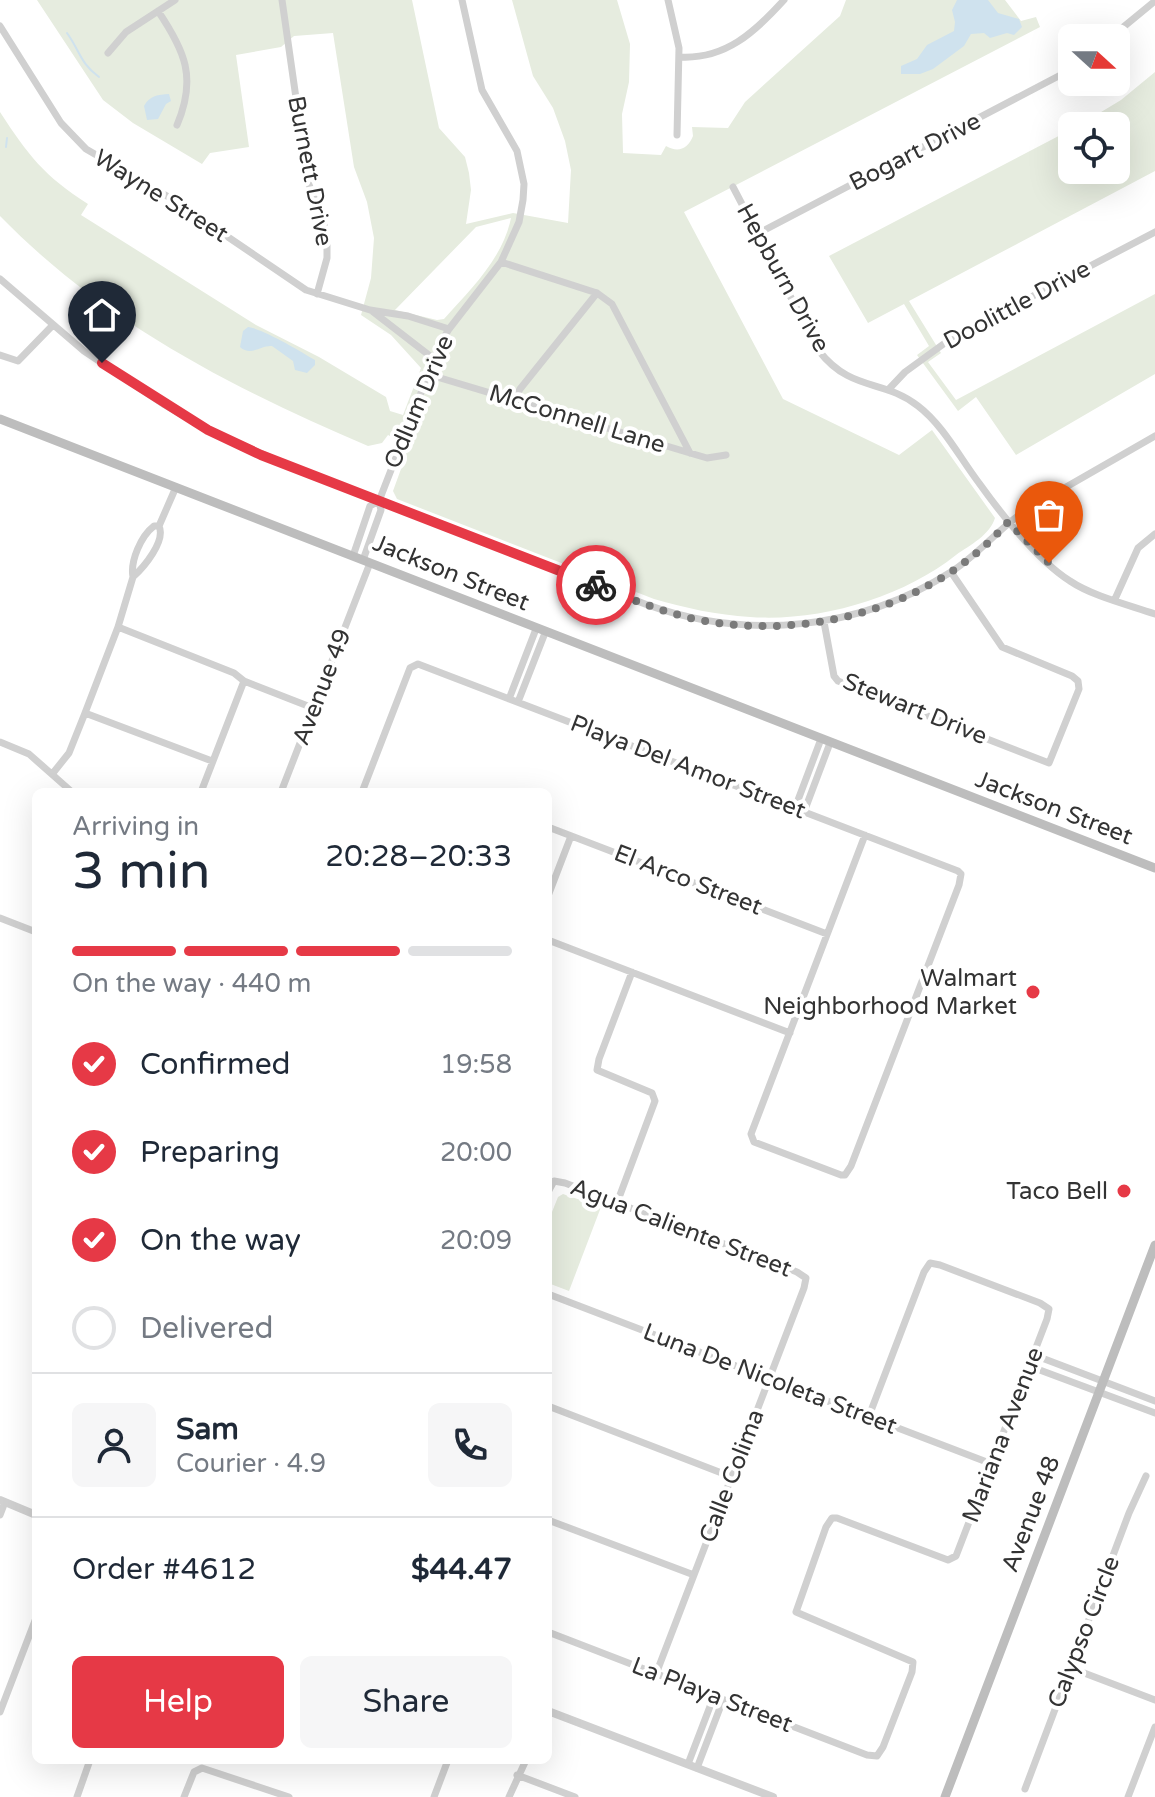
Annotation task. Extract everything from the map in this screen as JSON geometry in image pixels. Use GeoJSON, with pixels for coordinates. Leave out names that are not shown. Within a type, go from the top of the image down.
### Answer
{"type":"FeatureCollection","features":[{"type":"Feature","properties":{"kind":"main road","name":"Jackson Street"},"geometry":{"type":"LineString","coordinates":[[0,419],[1155,868]]}},
{"type":"Feature","properties":{"kind":"main road","name":"Avenue 48"},"geometry":{"type":"LineString","coordinates":[[945,1797],[1155,1245]]}},
{"type":"Feature","properties":{"kind":"street"},"geometry":{"type":"LineString","coordinates":[[108,53],[126,32],[175,0]]}},
{"type":"Feature","properties":{"kind":"street","name":"Burnett Drive"},"geometry":{"type":"LineString","coordinates":[[282,0],[308,182],[327,240],[327,258],[317,294]]}},
{"type":"Feature","properties":{"kind":"street","name":"Odlum Drive"},"geometry":{"type":"LineString","coordinates":[[362,559],[381,510],[379,501],[427,374],[449,329],[501,262],[519,222],[523,200],[521,167],[512,139],[482,90],[462,0]]}},
{"type":"Feature","properties":{"kind":"street"},"geometry":{"type":"LineString","coordinates":[[668,0],[679,42],[677,135]]}},
{"type":"Feature","properties":{"kind":"street"},"geometry":{"type":"LineString","coordinates":[[679,57],[696,58],[728,49],[742,40],[784,0]]}},
{"type":"Feature","properties":{"kind":"street"},"geometry":{"type":"LineString","coordinates":[[1127,24],[1155,1]]}},
{"type":"Feature","properties":{"kind":"street"},"geometry":{"type":"LineString","coordinates":[[158,11],[178,41],[187,70],[186,100],[177,125]]}},
{"type":"Feature","properties":{"kind":"street","name":"Wayne Street"},"geometry":{"type":"LineString","coordinates":[[0,26],[61,123],[79,143],[172,199],[296,285],[370,310],[408,316],[449,329]]}},
{"type":"Feature","properties":{"kind":"street","name":"Bogart Drive"},"geometry":{"type":"LineString","coordinates":[[757,234],[1058,76]]}},
{"type":"Feature","properties":{"kind":"street","name":"Hepburn Drive"},"geometry":{"type":"LineString","coordinates":[[733,187],[826,360],[857,381],[910,400],[928,415],[1008,522],[1067,580],[1155,614]]}},
{"type":"Feature","properties":{"kind":"street","name":"Doolittle Drive"},"geometry":{"type":"LineString","coordinates":[[888,390],[905,372],[949,340],[1155,232]]}},
{"type":"Feature","properties":{"kind":"street"},"geometry":{"type":"LineString","coordinates":[[501,262],[597,293],[612,304],[690,453]]}},
{"type":"Feature","properties":{"kind":"street"},"geometry":{"type":"LineString","coordinates":[[0,279],[52,326],[119,376],[208,430],[285,465],[671,613],[746,626],[824,622],[876,608],[923,588],[951,572],[988,544],[1008,522],[1155,436]]}},
{"type":"Feature","properties":{"kind":"street"},"geometry":{"type":"LineString","coordinates":[[514,401],[520,389],[597,293]]}},
{"type":"Feature","properties":{"kind":"street","name":"Wayne Street"},"geometry":{"type":"LineString","coordinates":[[370,310],[434,359]]}},
{"type":"Feature","properties":{"kind":"street"},"geometry":{"type":"LineString","coordinates":[[0,355],[18,361],[52,326]]}},
{"type":"Feature","properties":{"kind":"street","name":"McConnell Lane"},"geometry":{"type":"LineString","coordinates":[[427,374],[707,458],[726,455]]}},
{"type":"Feature","properties":{"kind":"street"},"geometry":{"type":"LineString","coordinates":[[159,526],[176,487]]}},
{"type":"Feature","properties":{"kind":"street","name":"Odlum Drive"},"geometry":{"type":"LineString","coordinates":[[362,559],[364,524],[370,506],[379,501]]}},
{"type":"Feature","properties":{"kind":"street"},"geometry":{"type":"LineString","coordinates":[[364,524],[374,528]]}},
{"type":"Feature","properties":{"kind":"street"},"geometry":{"type":"LineString","coordinates":[[133,577],[131,569],[140,546],[149,530],[159,526]]}},
{"type":"Feature","properties":{"kind":"street"},"geometry":{"type":"LineString","coordinates":[[53,773],[69,753],[118,627],[133,577],[160,543],[163,533],[159,526]]}},
{"type":"Feature","properties":{"kind":"street"},"geometry":{"type":"LineString","coordinates":[[1115,599],[1138,548],[1155,534]]}},
{"type":"Feature","properties":{"kind":"street"},"geometry":{"type":"LineString","coordinates":[[140,546],[153,552]]}},
{"type":"Feature","properties":{"kind":"street","name":"Avenue 49"},"geometry":{"type":"LineString","coordinates":[[283,788],[362,581],[362,559]]}},
{"type":"Feature","properties":{"kind":"street","name":"Stewart Drive"},"geometry":{"type":"LineString","coordinates":[[824,622],[834,676],[838,681],[1049,763],[1079,689],[1078,681],[1002,647],[951,572]]}},
{"type":"Feature","properties":{"kind":"street"},"geometry":{"type":"LineString","coordinates":[[118,627],[313,708]]}},
{"type":"Feature","properties":{"kind":"street"},"geometry":{"type":"LineString","coordinates":[[509,699],[541,631]]}},
{"type":"Feature","properties":{"kind":"street"},"geometry":{"type":"LineString","coordinates":[[518,702],[541,631]]}},
{"type":"Feature","properties":{"kind":"street","name":"Playa Del Amor Street"},"geometry":{"type":"LineString","coordinates":[[364,788],[407,673],[413,665],[424,666],[961,874],[857,1151],[845,1175],[751,1139],[790,1033]]}},
{"type":"Feature","properties":{"kind":"street"},"geometry":{"type":"LineString","coordinates":[[202,788],[244,681]]}},
{"type":"Feature","properties":{"kind":"street"},"geometry":{"type":"LineString","coordinates":[[85,713],[212,761]]}},
{"type":"Feature","properties":{"kind":"street"},"geometry":{"type":"LineString","coordinates":[[795,808],[826,741]]}},
{"type":"Feature","properties":{"kind":"street"},"geometry":{"type":"LineString","coordinates":[[804,812],[826,741]]}},
{"type":"Feature","properties":{"kind":"street"},"geometry":{"type":"LineString","coordinates":[[0,742],[29,754],[68,788]]}},
{"type":"Feature","properties":{"kind":"street","name":"El Arco Street"},"geometry":{"type":"LineString","coordinates":[[552,829],[827,934]]}},
{"type":"Feature","properties":{"kind":"street"},"geometry":{"type":"LineString","coordinates":[[552,942],[790,1033],[865,835]]}},
{"type":"Feature","properties":{"kind":"street"},"geometry":{"type":"LineString","coordinates":[[552,886],[571,836]]}},
{"type":"Feature","properties":{"kind":"street"},"geometry":{"type":"LineString","coordinates":[[0,918],[32,930]]}},
{"type":"Feature","properties":{"kind":"street"},"geometry":{"type":"LineString","coordinates":[[617,1203],[655,1101],[652,1093],[597,1070],[632,972]]}},
{"type":"Feature","properties":{"kind":"street","name":"Agua Caliente Street"},"geometry":{"type":"LineString","coordinates":[[552,1185],[554,1181],[617,1203],[806,1278]]}},
{"type":"Feature","properties":{"kind":"street","name":"Mariana Avenue"},"geometry":{"type":"LineString","coordinates":[[869,1416],[930,1263],[1049,1309],[959,1551],[953,1559],[832,1518],[821,1539],[796,1612],[913,1662],[888,1735],[877,1756]]}},
{"type":"Feature","properties":{"kind":"street","name":"Calle Colima"},"geometry":{"type":"LineString","coordinates":[[656,1674],[806,1278]]}},
{"type":"Feature","properties":{"kind":"street","name":"Luna De Nicoleta Street"},"geometry":{"type":"LineString","coordinates":[[552,1296],[992,1464]]}},
{"type":"Feature","properties":{"kind":"street"},"geometry":{"type":"LineString","coordinates":[[1034,1355],[1155,1401]]}},
{"type":"Feature","properties":{"kind":"street"},"geometry":{"type":"LineString","coordinates":[[1029,1366],[1155,1413]]}},
{"type":"Feature","properties":{"kind":"street"},"geometry":{"type":"LineString","coordinates":[[552,1408],[732,1477]]}},
{"type":"Feature","properties":{"kind":"street","name":"Calypso Circle"},"geometry":{"type":"LineString","coordinates":[[1025,1789],[1129,1513],[1146,1476]]}},
{"type":"Feature","properties":{"kind":"street"},"geometry":{"type":"LineString","coordinates":[[0,1515],[2,1501],[32,1513]]}},
{"type":"Feature","properties":{"kind":"street"},"geometry":{"type":"LineString","coordinates":[[552,1522],[694,1575]]}},
{"type":"Feature","properties":{"kind":"street"},"geometry":{"type":"LineString","coordinates":[[0,1712],[4,1692],[32,1627]]}},
{"type":"Feature","properties":{"kind":"street","name":"La Playa Street"},"geometry":{"type":"LineString","coordinates":[[552,1634],[867,1755],[877,1756]]}},
{"type":"Feature","properties":{"kind":"street"},"geometry":{"type":"LineString","coordinates":[[1071,1668],[1155,1700]]}},
{"type":"Feature","properties":{"kind":"street"},"geometry":{"type":"LineString","coordinates":[[688,1764],[714,1696]]}},
{"type":"Feature","properties":{"kind":"street"},"geometry":{"type":"LineString","coordinates":[[697,1768],[723,1700]]}},
{"type":"Feature","properties":{"kind":"street"},"geometry":{"type":"LineString","coordinates":[[552,1713],[773,1797]]}},
{"type":"Feature","properties":{"kind":"street"},"geometry":{"type":"LineString","coordinates":[[1128,1797],[1155,1727]]}},
{"type":"Feature","properties":{"kind":"street"},"geometry":{"type":"LineString","coordinates":[[77,1797],[89,1764]]}},
{"type":"Feature","properties":{"kind":"street"},"geometry":{"type":"LineString","coordinates":[[434,1797],[446,1764]]}},
{"type":"Feature","properties":{"kind":"street"},"geometry":{"type":"LineString","coordinates":[[516,1764],[517,1775]]}},
{"type":"Feature","properties":{"kind":"street"},"geometry":{"type":"LineString","coordinates":[[509,1797],[524,1764]]}},
{"type":"Feature","properties":{"kind":"street"},"geometry":{"type":"LineString","coordinates":[[184,1797],[198,1768],[289,1797]]}},
{"type":"Feature","properties":{"kind":"street"},"geometry":{"type":"LineString","coordinates":[[517,1775],[575,1797]]}},
{"type":"Feature","properties":{"kind":"shaded area"},"geometry":{"type":"Polygon","coordinates":[[[37,0],[412,0],[439,128],[465,157],[469,173],[471,190],[466,224],[513,213],[568,223],[571,170],[565,141],[553,108],[533,76],[512,0],[617,0],[630,44],[629,82],[622,114],[623,153],[661,155],[666,146],[675,149],[685,147],[693,136],[692,127],[728,128],[745,102],[840,16],[846,0],[1005,0],[1021,21],[1036,17],[1040,27],[684,212],[783,399],[899,455],[932,430],[995,518],[989,530],[979,539],[911,584],[859,604],[776,618],[725,615],[654,599],[397,499],[393,491],[405,458],[394,438],[388,435],[382,443],[368,446],[268,401],[172,349],[82,289],[0,216],[0,112],[38,164],[88,204],[81,215],[256,325],[319,357],[386,397],[390,411],[403,415],[421,368],[391,335],[361,315],[371,278],[374,238],[367,202],[354,167],[333,33],[294,36],[281,47],[236,55],[249,147],[210,153],[202,164],[133,123],[103,100],[37,0]],[[511,218],[476,227],[395,310],[444,319],[485,272],[507,233],[511,218]]]}},
{"type":"Feature","properties":{"kind":"shaded area"},"geometry":{"type":"Polygon","coordinates":[[[1155,72],[1155,171],[909,301],[941,353],[928,362],[956,400],[1155,294],[1155,374],[1016,455],[976,397],[958,411],[917,355],[929,346],[904,304],[868,323],[829,256],[1058,136],[1058,184],[1130,184],[1130,112],[1101,112],[1130,96],[1130,93],[1155,72]]]}},
{"type":"Feature","properties":{"kind":"shaded area"},"geometry":{"type":"Polygon","coordinates":[[[563,1194],[601,1207],[569,1291],[552,1285],[552,1212],[558,1197],[563,1194]]]}},
{"type":"Feature","properties":{"kind":"water"},"geometry":{"type":"Polygon","coordinates":[[[957,0],[988,0],[998,13],[1019,19],[1022,27],[1014,35],[1007,33],[990,38],[984,33],[971,34],[964,46],[933,69],[920,74],[901,74],[901,66],[917,59],[927,45],[954,31],[952,10],[957,0]]]}},
{"type":"Feature","properties":{"kind":"water"},"geometry":{"type":"Polygon","coordinates":[[[169,94],[171,101],[158,119],[147,120],[146,102],[155,96],[169,94]]]}},
{"type":"Feature","properties":{"kind":"water"},"geometry":{"type":"Polygon","coordinates":[[[248,327],[291,346],[315,360],[315,365],[307,373],[295,370],[293,361],[272,346],[244,350],[240,347],[243,331],[248,327]]]}},
{"type":"Feature","properties":{"kind":"waterway"},"geometry":{"type":"LineString","coordinates":[[67,33],[84,62],[99,77]]}},
{"type":"Feature","properties":{"kind":"waterway"},"geometry":{"type":"LineString","coordinates":[[6,147],[7,138]]}},
{"type":"Feature","properties":{"kind":"way so far"},"geometry":{"type":"LineString","coordinates":[[596,585],[658,609],[698,619],[746,626],[784,626],[851,616],[900,599],[951,572],[978,553],[1008,522],[1049,563]]}},
{"type":"Feature","properties":{"kind":"place","name":"Walmart Neighborhood Market"},"geometry":{"type":"Point","coordinates":[1033,992]}},
{"type":"Feature","properties":{"kind":"place","name":"Taco Bell"},"geometry":{"type":"Point","coordinates":[1124,1191]}},
{"type":"Feature","properties":{"kind":"route"},"geometry":{"type":"LineString","coordinates":[[102,363],[208,430],[261,455],[596,585]]}}]}
